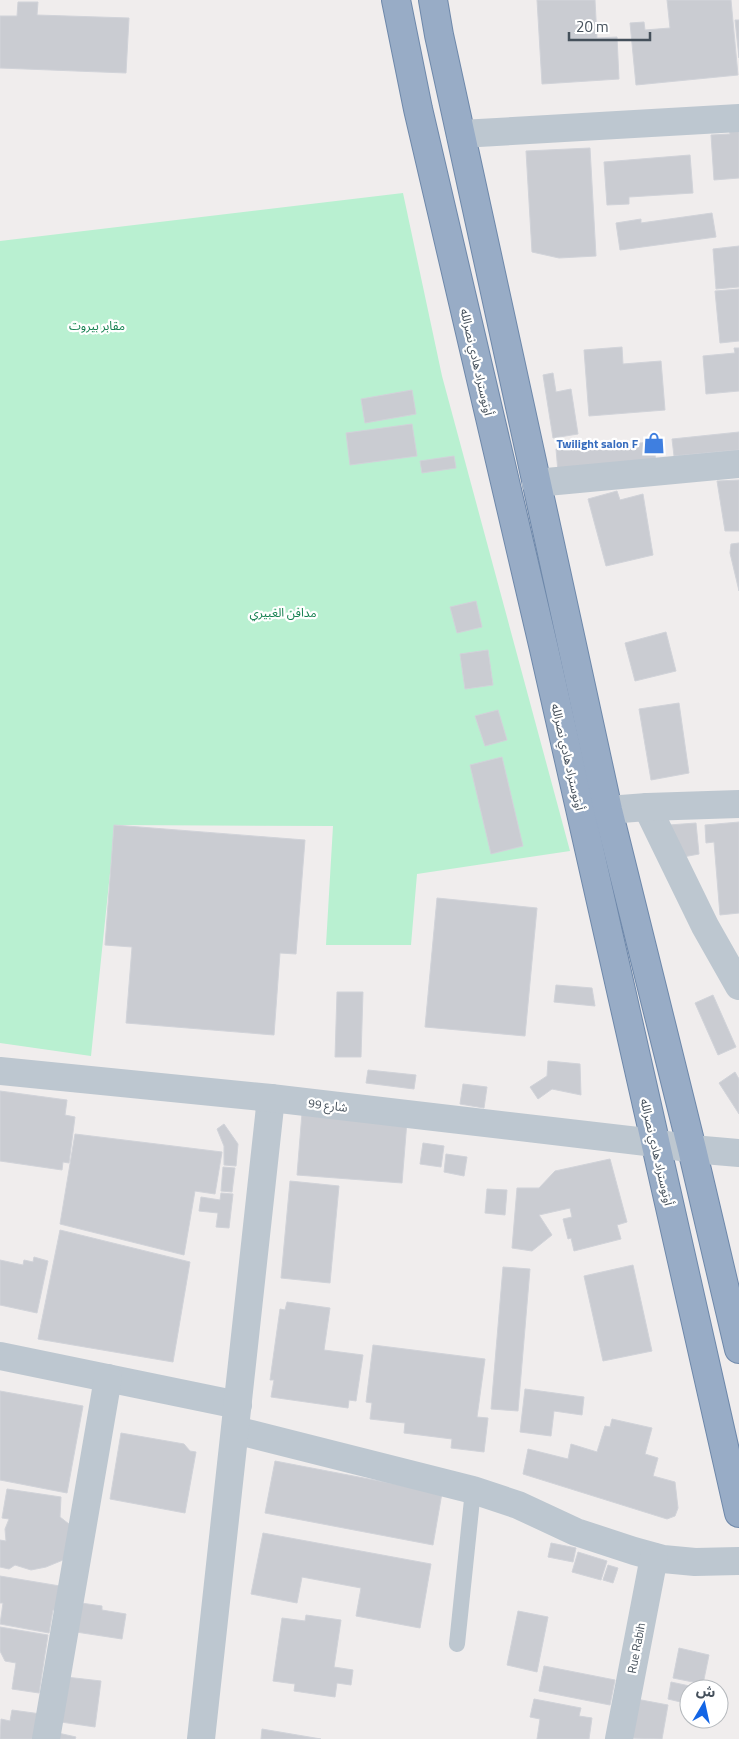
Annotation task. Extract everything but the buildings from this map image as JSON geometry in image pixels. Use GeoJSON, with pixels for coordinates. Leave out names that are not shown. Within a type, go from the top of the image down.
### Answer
{"type":"FeatureCollection","features":[{"type":"Feature","properties":{"kind":"highway","name":"أوتوستراد هادي نصرالله"},"geometry":{"type":"LineString","coordinates":[[396,0],[418,109],[544,649],[739,1513]]}},
{"type":"Feature","properties":{"kind":"highway"},"geometry":{"type":"LineString","coordinates":[[433,0],[439,35],[608,810],[692,1149],[739,1349]]}},
{"type":"Feature","properties":{"kind":"street"},"geometry":{"type":"LineString","coordinates":[[461,134],[739,118]]}},
{"type":"Feature","properties":{"kind":"street"},"geometry":{"type":"LineString","coordinates":[[536,483],[739,464]]}},
{"type":"Feature","properties":{"kind":"street"},"geometry":{"type":"LineString","coordinates":[[608,810],[739,804]]}},
{"type":"Feature","properties":{"kind":"street"},"geometry":{"type":"LineString","coordinates":[[647,807],[705,926],[739,986]]}},
{"type":"Feature","properties":{"kind":"street","name":"شارع 99"},"geometry":{"type":"LineString","coordinates":[[0,1071],[271,1098],[655,1143],[692,1149],[739,1153]]}},
{"type":"Feature","properties":{"kind":"street"},"geometry":{"type":"LineString","coordinates":[[201,1739],[271,1098]]}},
{"type":"Feature","properties":{"kind":"street"},"geometry":{"type":"LineString","coordinates":[[0,1356],[108,1378],[472,1490],[518,1506],[576,1532],[654,1557],[696,1562],[739,1561]]}},
{"type":"Feature","properties":{"kind":"street"},"geometry":{"type":"LineString","coordinates":[[46,1739],[108,1378]]}},
{"type":"Feature","properties":{"kind":"street","name":"Rue Rabih"},"geometry":{"type":"LineString","coordinates":[[619,1739],[654,1557]]}},
{"type":"Feature","properties":{"kind":"lane"},"geometry":{"type":"LineString","coordinates":[[457,1644],[472,1490]]}},
{"type":"Feature","properties":{"kind":"green space","name":"مدافن الغبيري"},"geometry":{"type":"Polygon","coordinates":[[[403,193],[442,376],[570,851],[417,874],[411,945],[326,945],[333,826],[115,825],[91,1056],[0,1043],[0,241],[403,193]]]}},
{"type":"Feature","properties":{"kind":"place","name":"Twilight salon F"},"geometry":{"type":"Point","coordinates":[654,443]}},
{"type":"Feature","properties":{"kind":"park label","name":"مقابر بيروت"},"geometry":{"type":"Point","coordinates":[97,325]}}]}
